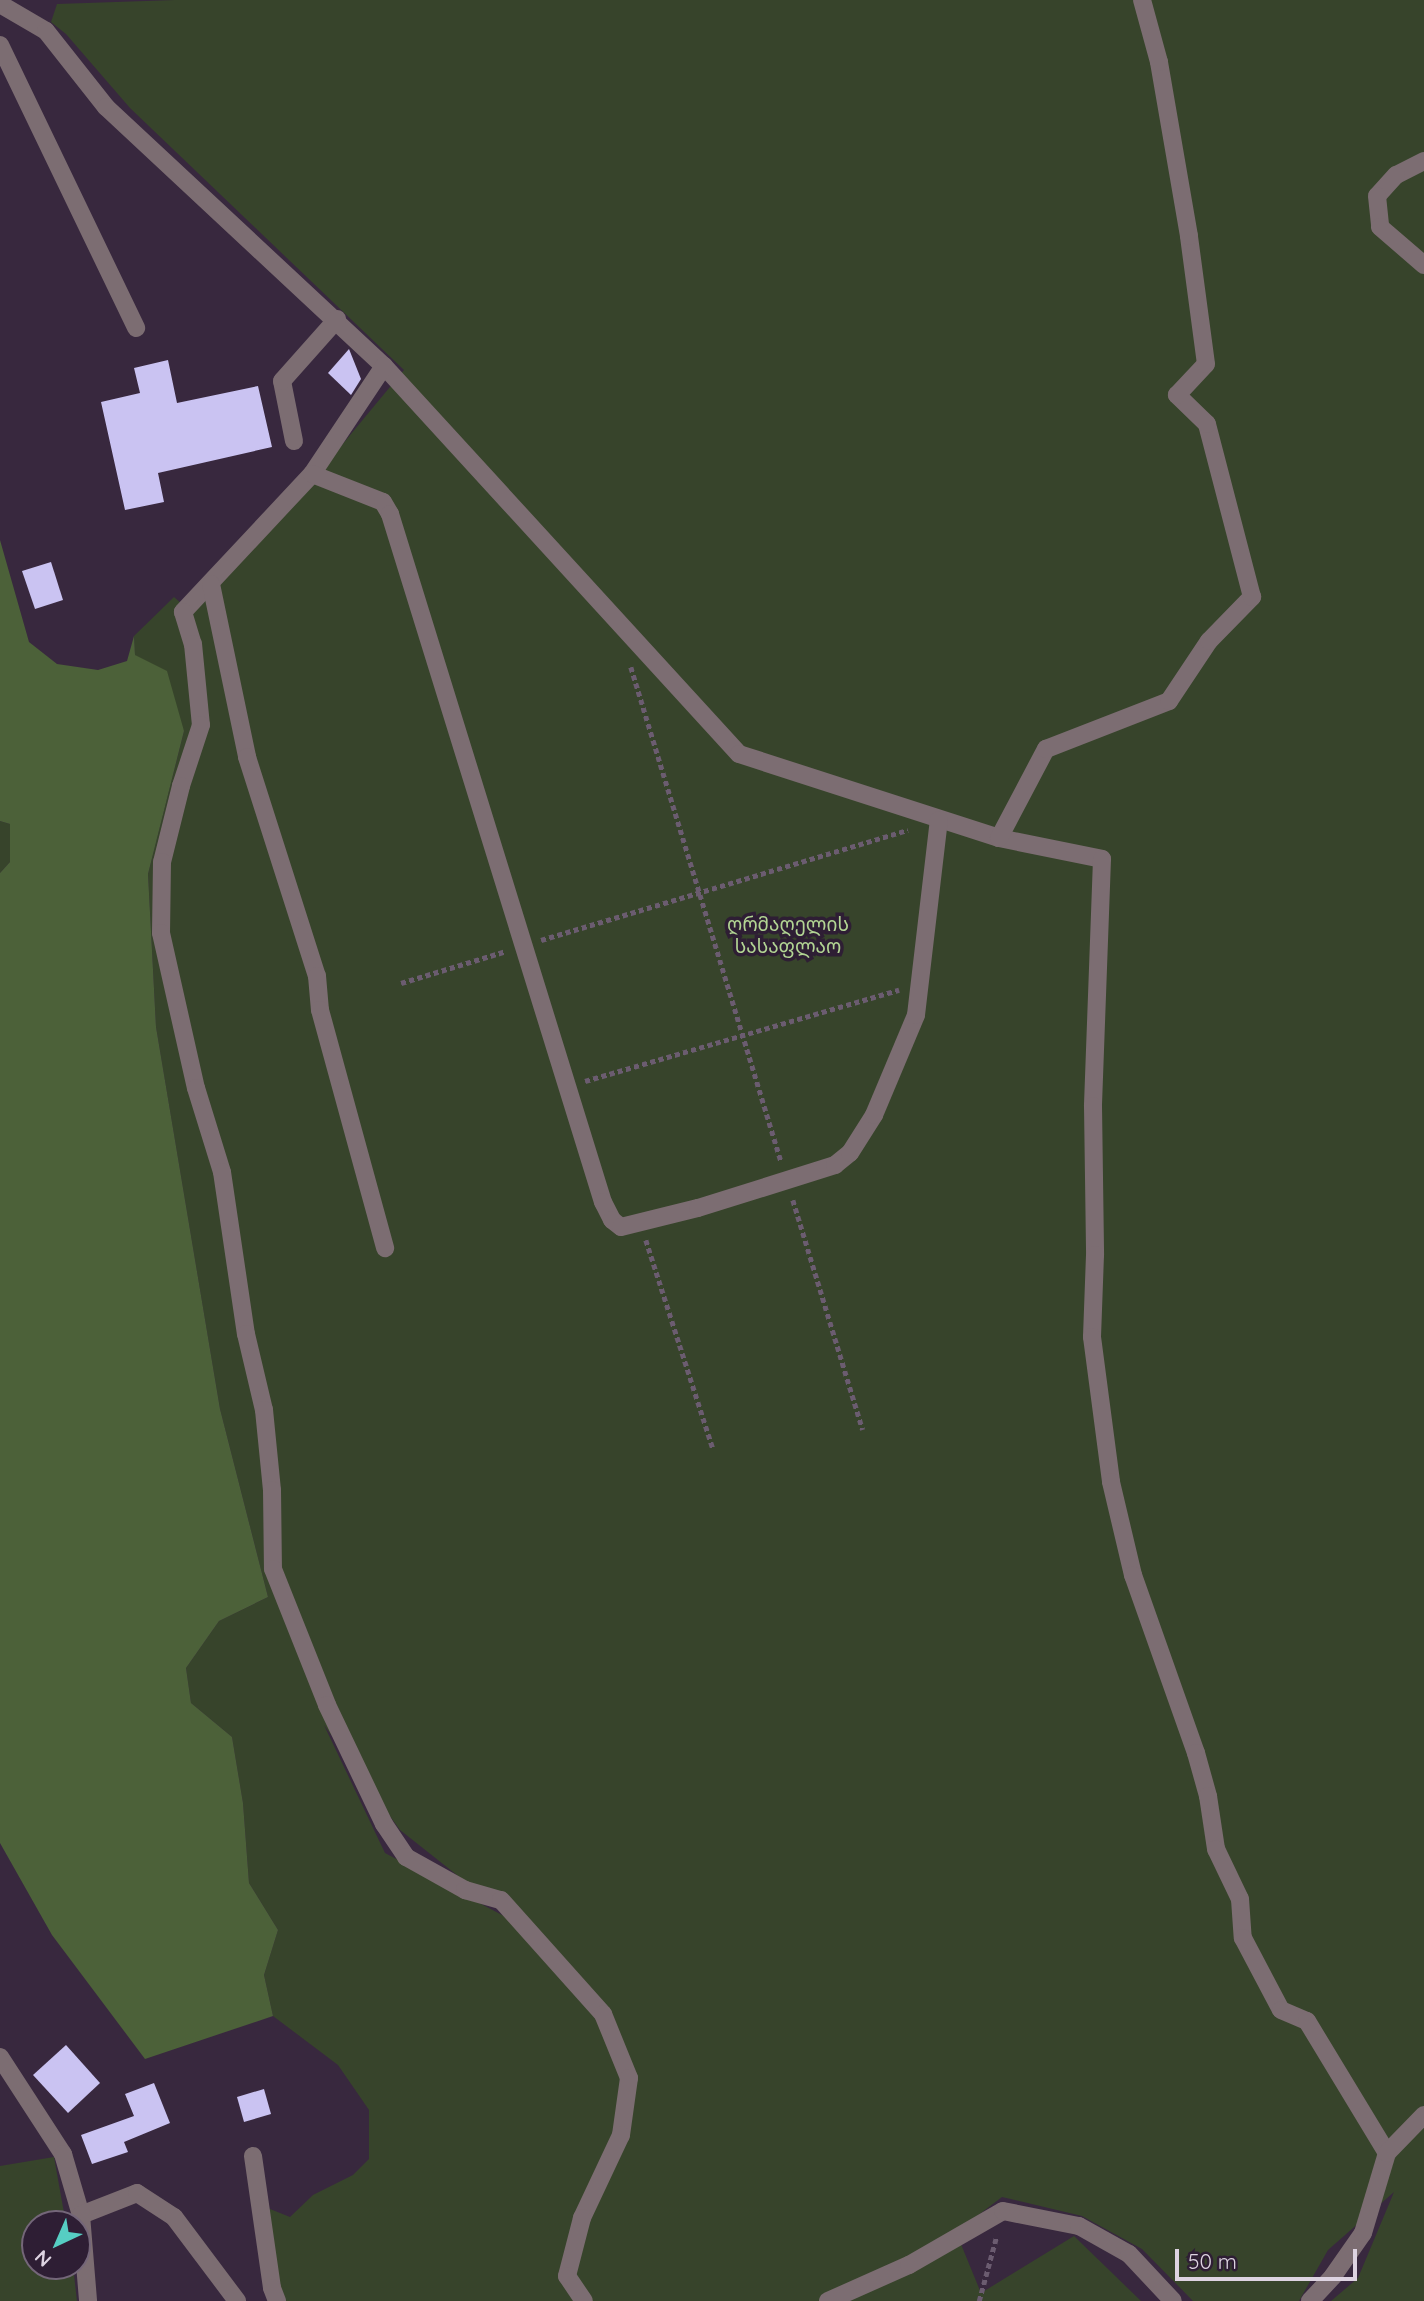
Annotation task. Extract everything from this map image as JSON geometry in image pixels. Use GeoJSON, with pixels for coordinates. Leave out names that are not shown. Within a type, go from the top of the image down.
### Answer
{"type":"FeatureCollection","features":[{"type":"Feature","properties":{"kind":"street"},"geometry":{"type":"LineString","coordinates":[[999,838],[1046,749],[1169,701],[1209,642],[1252,597],[1207,424],[1177,395],[1206,364],[1187,223],[1159,62],[1142,0]]}},
{"type":"Feature","properties":{"kind":"street"},"geometry":{"type":"LineString","coordinates":[[0,5],[46,31],[106,107],[337,319],[384,366],[739,754],[999,838],[1102,859],[1093,1106],[1095,1255],[1092,1338],[1111,1482],[1133,1575],[1199,1764],[1208,1796],[1216,1849],[1240,1899],[1243,1938],[1281,2010],[1307,2021],[1387,2153]]}},
{"type":"Feature","properties":{"kind":"street"},"geometry":{"type":"LineString","coordinates":[[0,45],[136,328]]}},
{"type":"Feature","properties":{"kind":"street"},"geometry":{"type":"LineString","coordinates":[[1424,161],[1396,175],[1377,196],[1380,227],[1424,265]]}},
{"type":"Feature","properties":{"kind":"street"},"geometry":{"type":"LineString","coordinates":[[294,441],[282,381],[337,319]]}},
{"type":"Feature","properties":{"kind":"street"},"geometry":{"type":"LineString","coordinates":[[384,366],[312,474],[183,612],[193,644],[201,724],[181,786],[162,862],[161,933],[196,1088],[222,1172],[246,1334],[264,1410],[272,1490],[273,1569],[327,1705],[384,1824],[406,1857],[465,1889],[501,1900],[603,2014],[629,2078],[621,2135],[582,2218],[567,2276],[583,2301]]}},
{"type":"Feature","properties":{"kind":"street"},"geometry":{"type":"LineString","coordinates":[[312,474],[383,502],[390,514],[567,1086],[612,1220],[621,1227],[835,1165],[850,1153],[874,1115],[916,1016],[939,820]]}},
{"type":"Feature","properties":{"kind":"street"},"geometry":{"type":"LineString","coordinates":[[211,584],[247,757],[317,976],[320,1010],[385,1248]]}},
{"type":"Feature","properties":{"kind":"street"},"geometry":{"type":"LineString","coordinates":[[0,2057],[62,2154],[79,2210]]}},
{"type":"Feature","properties":{"kind":"street"},"geometry":{"type":"LineString","coordinates":[[1310,2301],[1333,2276],[1363,2233],[1387,2153],[1424,2115]]}},
{"type":"Feature","properties":{"kind":"street"},"geometry":{"type":"LineString","coordinates":[[253,2156],[272,2288],[277,2301]]}},
{"type":"Feature","properties":{"kind":"street"},"geometry":{"type":"LineString","coordinates":[[91,2211],[137,2193],[174,2217],[237,2301]]}},
{"type":"Feature","properties":{"kind":"street"},"geometry":{"type":"LineString","coordinates":[[828,2301],[909,2265],[1003,2211],[1079,2226],[1129,2254],[1173,2301]]}},
{"type":"Feature","properties":{"kind":"street"},"geometry":{"type":"LineString","coordinates":[[86,2280],[88,2301]]}},
{"type":"Feature","properties":{"kind":"path"},"geometry":{"type":"LineString","coordinates":[[630,662],[863,1430]]}},
{"type":"Feature","properties":{"kind":"path"},"geometry":{"type":"LineString","coordinates":[[401,983],[939,820]]}},
{"type":"Feature","properties":{"kind":"path"},"geometry":{"type":"LineString","coordinates":[[567,1086],[920,984]]}},
{"type":"Feature","properties":{"kind":"path"},"geometry":{"type":"LineString","coordinates":[[640,1223],[713,1449]]}},
{"type":"Feature","properties":{"kind":"path"},"geometry":{"type":"LineString","coordinates":[[979,2301],[1003,2211]]}},
{"type":"Feature","properties":{"kind":"green space","name":"ღრმაღელის სასაფლაო"},"geometry":{"type":"Polygon","coordinates":[[[175,0],[1424,0],[1424,2301],[1331,2301],[1358,2278],[1394,2192],[1328,2250],[1299,2301],[1193,2301],[1142,2249],[1082,2216],[1002,2197],[956,2232],[981,2293],[1074,2236],[1141,2301],[850,2301],[896,2269],[840,2301],[282,2301],[265,2207],[290,2217],[313,2195],[353,2175],[369,2159],[369,2110],[338,2065],[273,2016],[264,1975],[278,1930],[249,1883],[243,1803],[232,1737],[191,1703],[186,1668],[219,1621],[268,1597],[220,1409],[156,1027],[148,874],[184,731],[135,655],[134,636],[174,597],[189,610],[322,469],[404,370],[130,108],[66,34],[51,22],[57,4],[175,0]],[[324,1725],[385,1853],[519,1924],[400,1830],[324,1725]]]}},
{"type":"Feature","properties":{"kind":"green space"},"geometry":{"type":"Polygon","coordinates":[[[0,540],[29,642],[57,664],[98,670],[127,661],[134,636],[135,655],[167,671],[184,731],[148,874],[156,1027],[220,1409],[268,1597],[219,1621],[186,1668],[191,1703],[232,1737],[243,1803],[249,1883],[278,1930],[264,1975],[273,2016],[145,2059],[52,1935],[0,1843],[0,873],[10,862],[10,824],[0,821],[0,540]]]}},
{"type":"Feature","properties":{"kind":"green space"},"geometry":{"type":"Polygon","coordinates":[[[0,821],[10,824],[10,862],[0,873],[0,821]]]}},
{"type":"Feature","properties":{"kind":"green space"},"geometry":{"type":"Polygon","coordinates":[[[54,2157],[63,2210],[21,2210],[21,2280],[75,2280],[77,2301],[0,2301],[0,2166],[54,2157]]]}},
{"type":"Feature","properties":{"kind":"building"},"geometry":{"type":"Polygon","coordinates":[[[349,349],[361,379],[351,395],[328,373],[349,349]]]}},
{"type":"Feature","properties":{"kind":"building"},"geometry":{"type":"Polygon","coordinates":[[[168,360],[177,403],[258,386],[272,447],[158,473],[164,502],[125,510],[101,402],[140,393],[134,368],[168,360]]]}},
{"type":"Feature","properties":{"kind":"building"},"geometry":{"type":"Polygon","coordinates":[[[51,562],[63,600],[35,609],[22,571],[51,562]]]}},
{"type":"Feature","properties":{"kind":"building"},"geometry":{"type":"Polygon","coordinates":[[[66,2045],[100,2083],[68,2113],[33,2075],[66,2045]]]}},
{"type":"Feature","properties":{"kind":"building"},"geometry":{"type":"Polygon","coordinates":[[[154,2083],[170,2123],[124,2142],[128,2152],[92,2164],[81,2135],[134,2116],[125,2094],[154,2083]]]}},
{"type":"Feature","properties":{"kind":"building"},"geometry":{"type":"Polygon","coordinates":[[[264,2089],[271,2114],[244,2122],[237,2097],[264,2089]]]}}]}
